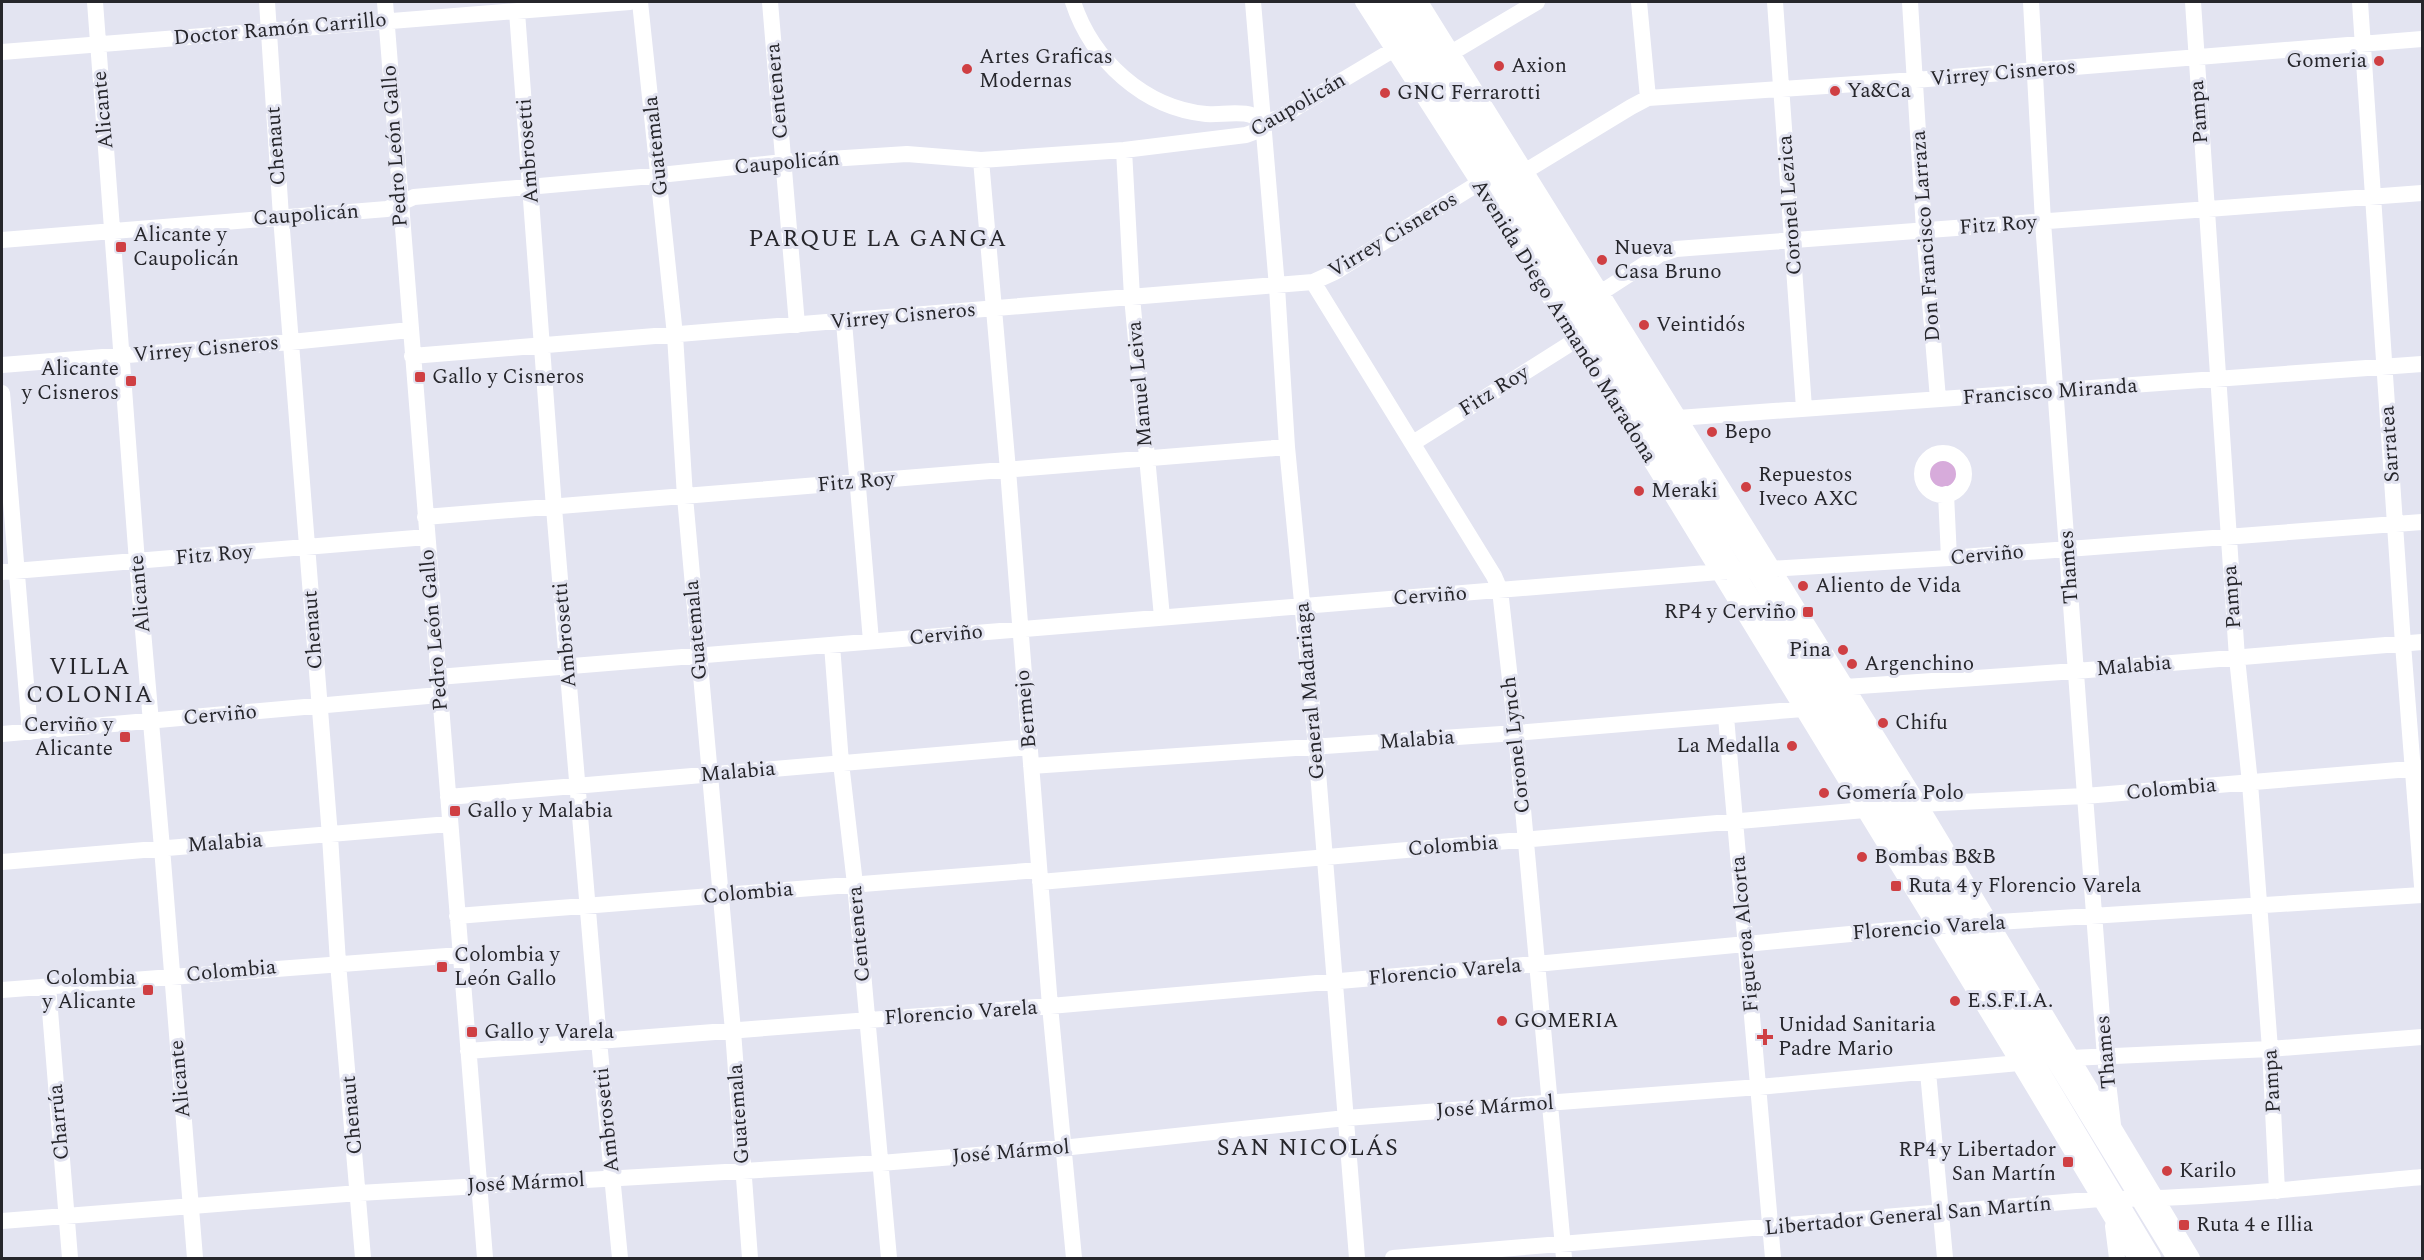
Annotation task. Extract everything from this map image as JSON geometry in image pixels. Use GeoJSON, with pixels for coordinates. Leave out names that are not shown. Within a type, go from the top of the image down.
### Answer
{"type":"FeatureCollection","features":[{"type":"Feature","properties":{"kind":"main road","name":"Avenida Diego Armando Maradona"},"geometry":{"type":"LineString","coordinates":[[1382,2],[1402,50],[1594,297],[1764,570],[1870,758],[1921,842],[1995,998],[2058,1104],[2107,1199],[2151,1258]]}},
{"type":"Feature","properties":{"kind":"main road","name":"Avenida Diego Armando Maradona"},"geometry":{"type":"LineString","coordinates":[[1404,2],[1444,54],[1534,248],[1581,337],[1726,572],[1760,614],[1807,703],[2149,1199],[2181,1258]]}},
{"type":"Feature","properties":{"kind":"main road"},"geometry":{"type":"LineString","coordinates":[[1534,248],[1553,303],[1581,337]]}},
{"type":"Feature","properties":{"kind":"main road"},"geometry":{"type":"LineString","coordinates":[[1648,456],[1726,572]]}},
{"type":"Feature","properties":{"kind":"main road"},"geometry":{"type":"LineString","coordinates":[[1760,614],[1770,655],[1807,703]]}},
{"type":"Feature","properties":{"kind":"main road"},"geometry":{"type":"LineString","coordinates":[[1870,758],[1919,804],[1921,842]]}},
{"type":"Feature","properties":{"kind":"main road"},"geometry":{"type":"LineString","coordinates":[[1995,998],[2019,1063],[2058,1104]]}},
{"type":"Feature","properties":{"kind":"street","name":"Alicante"},"geometry":{"type":"LineString","coordinates":[[95,2],[137,562],[195,1258]]}},
{"type":"Feature","properties":{"kind":"street","name":"Chenaut"},"geometry":{"type":"LineString","coordinates":[[267,2],[318,707],[363,1258]]}},
{"type":"Feature","properties":{"kind":"street","name":"Pedro León Gallo"},"geometry":{"type":"LineString","coordinates":[[385,2],[399,204],[485,1258]]}},
{"type":"Feature","properties":{"kind":"street","name":"Doctor Ramón Carrillo"},"geometry":{"type":"LineString","coordinates":[[2,51],[630,2]]}},
{"type":"Feature","properties":{"kind":"street","name":"Guatemala"},"geometry":{"type":"LineString","coordinates":[[640,2],[660,175],[675,335],[685,497],[708,774],[733,1031],[750,1258]]}},
{"type":"Feature","properties":{"kind":"street","name":"Centenera"},"geometry":{"type":"LineString","coordinates":[[770,2],[797,325]]}},
{"type":"Feature","properties":{"kind":"street"},"geometry":{"type":"LineString","coordinates":[[1073,2],[1088,35],[1107,62],[1127,82],[1157,100],[1176,108],[1204,114],[1251,114],[1262,123]]}},
{"type":"Feature","properties":{"kind":"street","name":"General Madariaga"},"geometry":{"type":"LineString","coordinates":[[1253,2],[1277,287],[1287,447],[1316,747],[1357,1258]]}},
{"type":"Feature","properties":{"kind":"street","name":"Avenida Diego Armando Maradona"},"geometry":{"type":"LineString","coordinates":[[1363,2],[1402,50]]}},
{"type":"Feature","properties":{"kind":"street","name":"Avenida Diego Armando Maradona"},"geometry":{"type":"LineString","coordinates":[[1420,2],[1444,54]]}},
{"type":"Feature","properties":{"kind":"street"},"geometry":{"type":"LineString","coordinates":[[1402,50],[1444,54],[1537,2]]}},
{"type":"Feature","properties":{"kind":"street"},"geometry":{"type":"LineString","coordinates":[[1639,2],[1648,98]]}},
{"type":"Feature","properties":{"kind":"street","name":"Coronel Lezica"},"geometry":{"type":"LineString","coordinates":[[1775,2],[1804,408]]}},
{"type":"Feature","properties":{"kind":"street","name":"Don Francisco Larraza"},"geometry":{"type":"LineString","coordinates":[[1910,2],[1924,231],[1938,399]]}},
{"type":"Feature","properties":{"kind":"street","name":"Thames"},"geometry":{"type":"LineString","coordinates":[[2031,2],[2043,222],[2085,796],[2105,1057],[2114,1132]]}},
{"type":"Feature","properties":{"kind":"street","name":"Pampa"},"geometry":{"type":"LineString","coordinates":[[2193,2],[2228,536],[2270,1048],[2277,1191]]}},
{"type":"Feature","properties":{"kind":"street","name":"Sarratea"},"geometry":{"type":"LineString","coordinates":[[2360,2],[2371,197],[2385,367],[2403,644],[2417,769],[2422,886]]}},
{"type":"Feature","properties":{"kind":"street","name":"Ambrosetti"},"geometry":{"type":"LineString","coordinates":[[517,12],[554,508],[599,1041],[620,1258]]}},
{"type":"Feature","properties":{"kind":"street","name":"Virrey Cisneros"},"geometry":{"type":"LineString","coordinates":[[412,356],[1277,287],[1313,282],[1335,272],[1501,177],[1648,98],[2035,71],[2422,39]]}},
{"type":"Feature","properties":{"kind":"street","name":"Caupolicán"},"geometry":{"type":"LineString","coordinates":[[2,240],[387,209],[414,197],[783,162],[907,154],[981,160],[1124,150],[1208,141],[1254,132],[1262,123],[1279,118],[1402,50]]}},
{"type":"Feature","properties":{"kind":"street"},"geometry":{"type":"LineString","coordinates":[[1204,114],[1208,141]]}},
{"type":"Feature","properties":{"kind":"street","name":"Manuel Leiva"},"geometry":{"type":"LineString","coordinates":[[1124,150],[1132,297],[1162,617]]}},
{"type":"Feature","properties":{"kind":"street","name":"Bermejo"},"geometry":{"type":"LineString","coordinates":[[981,160],[1062,1148],[1074,1258]]}},
{"type":"Feature","properties":{"kind":"street","name":"Avenida Diego Armando Maradona"},"geometry":{"type":"LineString","coordinates":[[1501,177],[1553,303]]}},
{"type":"Feature","properties":{"kind":"street","name":"Fitz Roy"},"geometry":{"type":"LineString","coordinates":[[1594,297],[1668,251],[2422,193]]}},
{"type":"Feature","properties":{"kind":"street","name":"Coronel Lynch"},"geometry":{"type":"LineString","coordinates":[[1313,282],[1494,576],[1500,590],[1516,733],[1563,1251]]}},
{"type":"Feature","properties":{"kind":"street","name":"Avenida Diego Armando Maradona"},"geometry":{"type":"LineString","coordinates":[[1594,297],[1678,418],[1764,570],[1845,687],[1919,804],[1962,925],[2019,1063],[2107,1199],[2112,1219],[2136,1258]]}},
{"type":"Feature","properties":{"kind":"street"},"geometry":{"type":"LineString","coordinates":[[844,322],[871,641]]}},
{"type":"Feature","properties":{"kind":"street","name":"Virrey Cisneros"},"geometry":{"type":"LineString","coordinates":[[2,365],[410,330]]}},
{"type":"Feature","properties":{"kind":"street","name":"Avenida Diego Armando Maradona"},"geometry":{"type":"LineString","coordinates":[[1581,337],[1648,456]]}},
{"type":"Feature","properties":{"kind":"street","name":"Fitz Roy"},"geometry":{"type":"LineString","coordinates":[[1413,443],[1581,337]]}},
{"type":"Feature","properties":{"kind":"street","name":"Francisco Miranda"},"geometry":{"type":"LineString","coordinates":[[1678,418],[2422,364]]}},
{"type":"Feature","properties":{"kind":"street"},"geometry":{"type":"LineString","coordinates":[[2,393],[9,572],[30,732]]}},
{"type":"Feature","properties":{"kind":"street","name":"Fitz Roy"},"geometry":{"type":"LineString","coordinates":[[425,517],[1287,447]]}},
{"type":"Feature","properties":{"kind":"street"},"geometry":{"type":"LineString","coordinates":[[1946,494],[1949,558]]}},
{"type":"Feature","properties":{"kind":"street","name":"Cerviño"},"geometry":{"type":"LineString","coordinates":[[438,677],[1726,572],[1949,558],[2422,522]]}},
{"type":"Feature","properties":{"kind":"street","name":"Fitz Roy"},"geometry":{"type":"LineString","coordinates":[[9,572],[427,537]]}},
{"type":"Feature","properties":{"kind":"street","name":"Avenida Diego Armando Maradona"},"geometry":{"type":"LineString","coordinates":[[1726,572],[1770,655]]}},
{"type":"Feature","properties":{"kind":"street","name":"Malabia"},"geometry":{"type":"LineString","coordinates":[[1845,687],[2076,671],[2422,642]]}},
{"type":"Feature","properties":{"kind":"street","name":"Centenera"},"geometry":{"type":"LineString","coordinates":[[832,645],[841,764],[855,884],[889,1258]]}},
{"type":"Feature","properties":{"kind":"street","name":"Cerviño"},"geometry":{"type":"LineString","coordinates":[[2,734],[439,695]]}},
{"type":"Feature","properties":{"kind":"street","name":"Avenida Diego Armando Maradona"},"geometry":{"type":"LineString","coordinates":[[1807,703],[1865,810],[2070,1058],[2114,1132],[2149,1199]]}},
{"type":"Feature","properties":{"kind":"street","name":"Malabia"},"geometry":{"type":"LineString","coordinates":[[1031,766],[1726,717],[1807,703]]}},
{"type":"Feature","properties":{"kind":"street","name":"Figueroa Alcorta"},"geometry":{"type":"LineString","coordinates":[[1726,717],[1773,1258]]}},
{"type":"Feature","properties":{"kind":"street","name":"Malabia"},"geometry":{"type":"LineString","coordinates":[[448,796],[1029,747]]}},
{"type":"Feature","properties":{"kind":"street","name":"Colombia"},"geometry":{"type":"LineString","coordinates":[[1919,804],[2085,796],[2417,769]]}},
{"type":"Feature","properties":{"kind":"street","name":"Colombia"},"geometry":{"type":"LineString","coordinates":[[457,916],[855,884],[1040,876],[1526,841],[1865,810]]}},
{"type":"Feature","properties":{"kind":"street","name":"Malabia"},"geometry":{"type":"LineString","coordinates":[[2,862],[330,836],[449,824]]}},
{"type":"Feature","properties":{"kind":"street","name":"Florencio Varela"},"geometry":{"type":"LineString","coordinates":[[468,1051],[1050,1006],[1962,925],[2422,895]]}},
{"type":"Feature","properties":{"kind":"street","name":"Colombia"},"geometry":{"type":"LineString","coordinates":[[2,990],[460,955]]}},
{"type":"Feature","properties":{"kind":"street","name":"Charrúa"},"geometry":{"type":"LineString","coordinates":[[48,986],[70,1258]]}},
{"type":"Feature","properties":{"kind":"street"},"geometry":{"type":"LineString","coordinates":[[2070,1058],[2270,1048],[2422,1036]]}},
{"type":"Feature","properties":{"kind":"street","name":"José Mármol"},"geometry":{"type":"LineString","coordinates":[[2,1221],[359,1193],[881,1163],[1062,1148],[1346,1118],[1759,1088],[2019,1063]]}},
{"type":"Feature","properties":{"kind":"street"},"geometry":{"type":"LineString","coordinates":[[1928,1072],[1945,1258]]}},
{"type":"Feature","properties":{"kind":"street","name":"Libertador General San Martín"},"geometry":{"type":"LineString","coordinates":[[1393,1258],[1563,1251],[1771,1228],[1941,1213],[2107,1199],[2149,1199],[2277,1191],[2422,1177]]}},
{"type":"Feature","properties":{"kind":"street"},"geometry":{"type":"LineString","coordinates":[[2112,1219],[2117,1258]]}},
{"type":"Feature","properties":{"kind":"shaded area"},"geometry":{"type":"Polygon","coordinates":[[[1943,459],[1953,463],[1957,473],[1953,483],[1943,487],[1933,483],[1929,473],[1933,463],[1943,459]]]}},
{"type":"Feature","properties":{"kind":"place","name":"Gomeria"},"geometry":{"type":"Point","coordinates":[2379,61]}},
{"type":"Feature","properties":{"kind":"place","name":"Axion"},"geometry":{"type":"Point","coordinates":[1499,66]}},
{"type":"Feature","properties":{"kind":"place","name":"Artes Graficas Modernas"},"geometry":{"type":"Point","coordinates":[967,69]}},
{"type":"Feature","properties":{"kind":"place","name":"Ya&Ca"},"geometry":{"type":"Point","coordinates":[1835,91]}},
{"type":"Feature","properties":{"kind":"place","name":"GNC Ferrarotti"},"geometry":{"type":"Point","coordinates":[1385,93]}},
{"type":"Feature","properties":{"kind":"place","name":"Alicante y Caupolicán"},"geometry":{"type":"Point","coordinates":[121,247]}},
{"type":"Feature","properties":{"kind":"place","name":"Nueva Casa Bruno"},"geometry":{"type":"Point","coordinates":[1602,260]}},
{"type":"Feature","properties":{"kind":"place","name":"Veintidós"},"geometry":{"type":"Point","coordinates":[1644,325]}},
{"type":"Feature","properties":{"kind":"place","name":"Gallo y Cisneros"},"geometry":{"type":"Point","coordinates":[420,377]}},
{"type":"Feature","properties":{"kind":"place","name":"Alicante y Cisneros"},"geometry":{"type":"Point","coordinates":[131,381]}},
{"type":"Feature","properties":{"kind":"place","name":"Bepo"},"geometry":{"type":"Point","coordinates":[1712,432]}},
{"type":"Feature","properties":{"kind":"place","name":"Repuestos Iveco AXC"},"geometry":{"type":"Point","coordinates":[1746,487]}},
{"type":"Feature","properties":{"kind":"place","name":"Meraki"},"geometry":{"type":"Point","coordinates":[1639,491]}},
{"type":"Feature","properties":{"kind":"place","name":"Aliento de Vida"},"geometry":{"type":"Point","coordinates":[1803,586]}},
{"type":"Feature","properties":{"kind":"place","name":"RP4 y Cerviño"},"geometry":{"type":"Point","coordinates":[1808,612]}},
{"type":"Feature","properties":{"kind":"place","name":"Pina"},"geometry":{"type":"Point","coordinates":[1843,650]}},
{"type":"Feature","properties":{"kind":"place","name":"Argenchino"},"geometry":{"type":"Point","coordinates":[1852,664]}},
{"type":"Feature","properties":{"kind":"place","name":"Chifu"},"geometry":{"type":"Point","coordinates":[1883,723]}},
{"type":"Feature","properties":{"kind":"place","name":"Cerviño y Alicante"},"geometry":{"type":"Point","coordinates":[125,737]}},
{"type":"Feature","properties":{"kind":"place","name":"La Medalla"},"geometry":{"type":"Point","coordinates":[1792,746]}},
{"type":"Feature","properties":{"kind":"place","name":"Gomería Polo"},"geometry":{"type":"Point","coordinates":[1824,793]}},
{"type":"Feature","properties":{"kind":"place","name":"Gallo y Malabia"},"geometry":{"type":"Point","coordinates":[455,811]}},
{"type":"Feature","properties":{"kind":"place","name":"Bombas B&B"},"geometry":{"type":"Point","coordinates":[1862,857]}},
{"type":"Feature","properties":{"kind":"place","name":"Ruta 4 y Florencio Varela"},"geometry":{"type":"Point","coordinates":[1896,886]}},
{"type":"Feature","properties":{"kind":"place","name":"Colombia y León Gallo"},"geometry":{"type":"Point","coordinates":[442,967]}},
{"type":"Feature","properties":{"kind":"place","name":"Colombia y Alicante"},"geometry":{"type":"Point","coordinates":[148,990]}},
{"type":"Feature","properties":{"kind":"place","name":"E.S.F.I.A."},"geometry":{"type":"Point","coordinates":[1955,1001]}},
{"type":"Feature","properties":{"kind":"place","name":"GOMERIA"},"geometry":{"type":"Point","coordinates":[1502,1021]}},
{"type":"Feature","properties":{"kind":"place","name":"Gallo y Varela"},"geometry":{"type":"Point","coordinates":[472,1032]}},
{"type":"Feature","properties":{"kind":"place","name":"Unidad Sanitaria Padre Mario"},"geometry":{"type":"Point","coordinates":[1765,1037]}},
{"type":"Feature","properties":{"kind":"place","name":"RP4 y Libertador San Martín"},"geometry":{"type":"Point","coordinates":[2068,1162]}},
{"type":"Feature","properties":{"kind":"place","name":"Karilo"},"geometry":{"type":"Point","coordinates":[2167,1171]}},
{"type":"Feature","properties":{"kind":"place","name":"Ruta 4 e Illia"},"geometry":{"type":"Point","coordinates":[2184,1225]}},
{"type":"Feature","properties":{"kind":"district","name":"PARQUE LA GANGA"},"geometry":{"type":"Point","coordinates":[878,239]}},
{"type":"Feature","properties":{"kind":"district","name":"VILLA COLONIA"},"geometry":{"type":"Point","coordinates":[90,681]}},
{"type":"Feature","properties":{"kind":"district","name":"SAN NICOLÁS"},"geometry":{"type":"Point","coordinates":[1308,1148]}}]}
